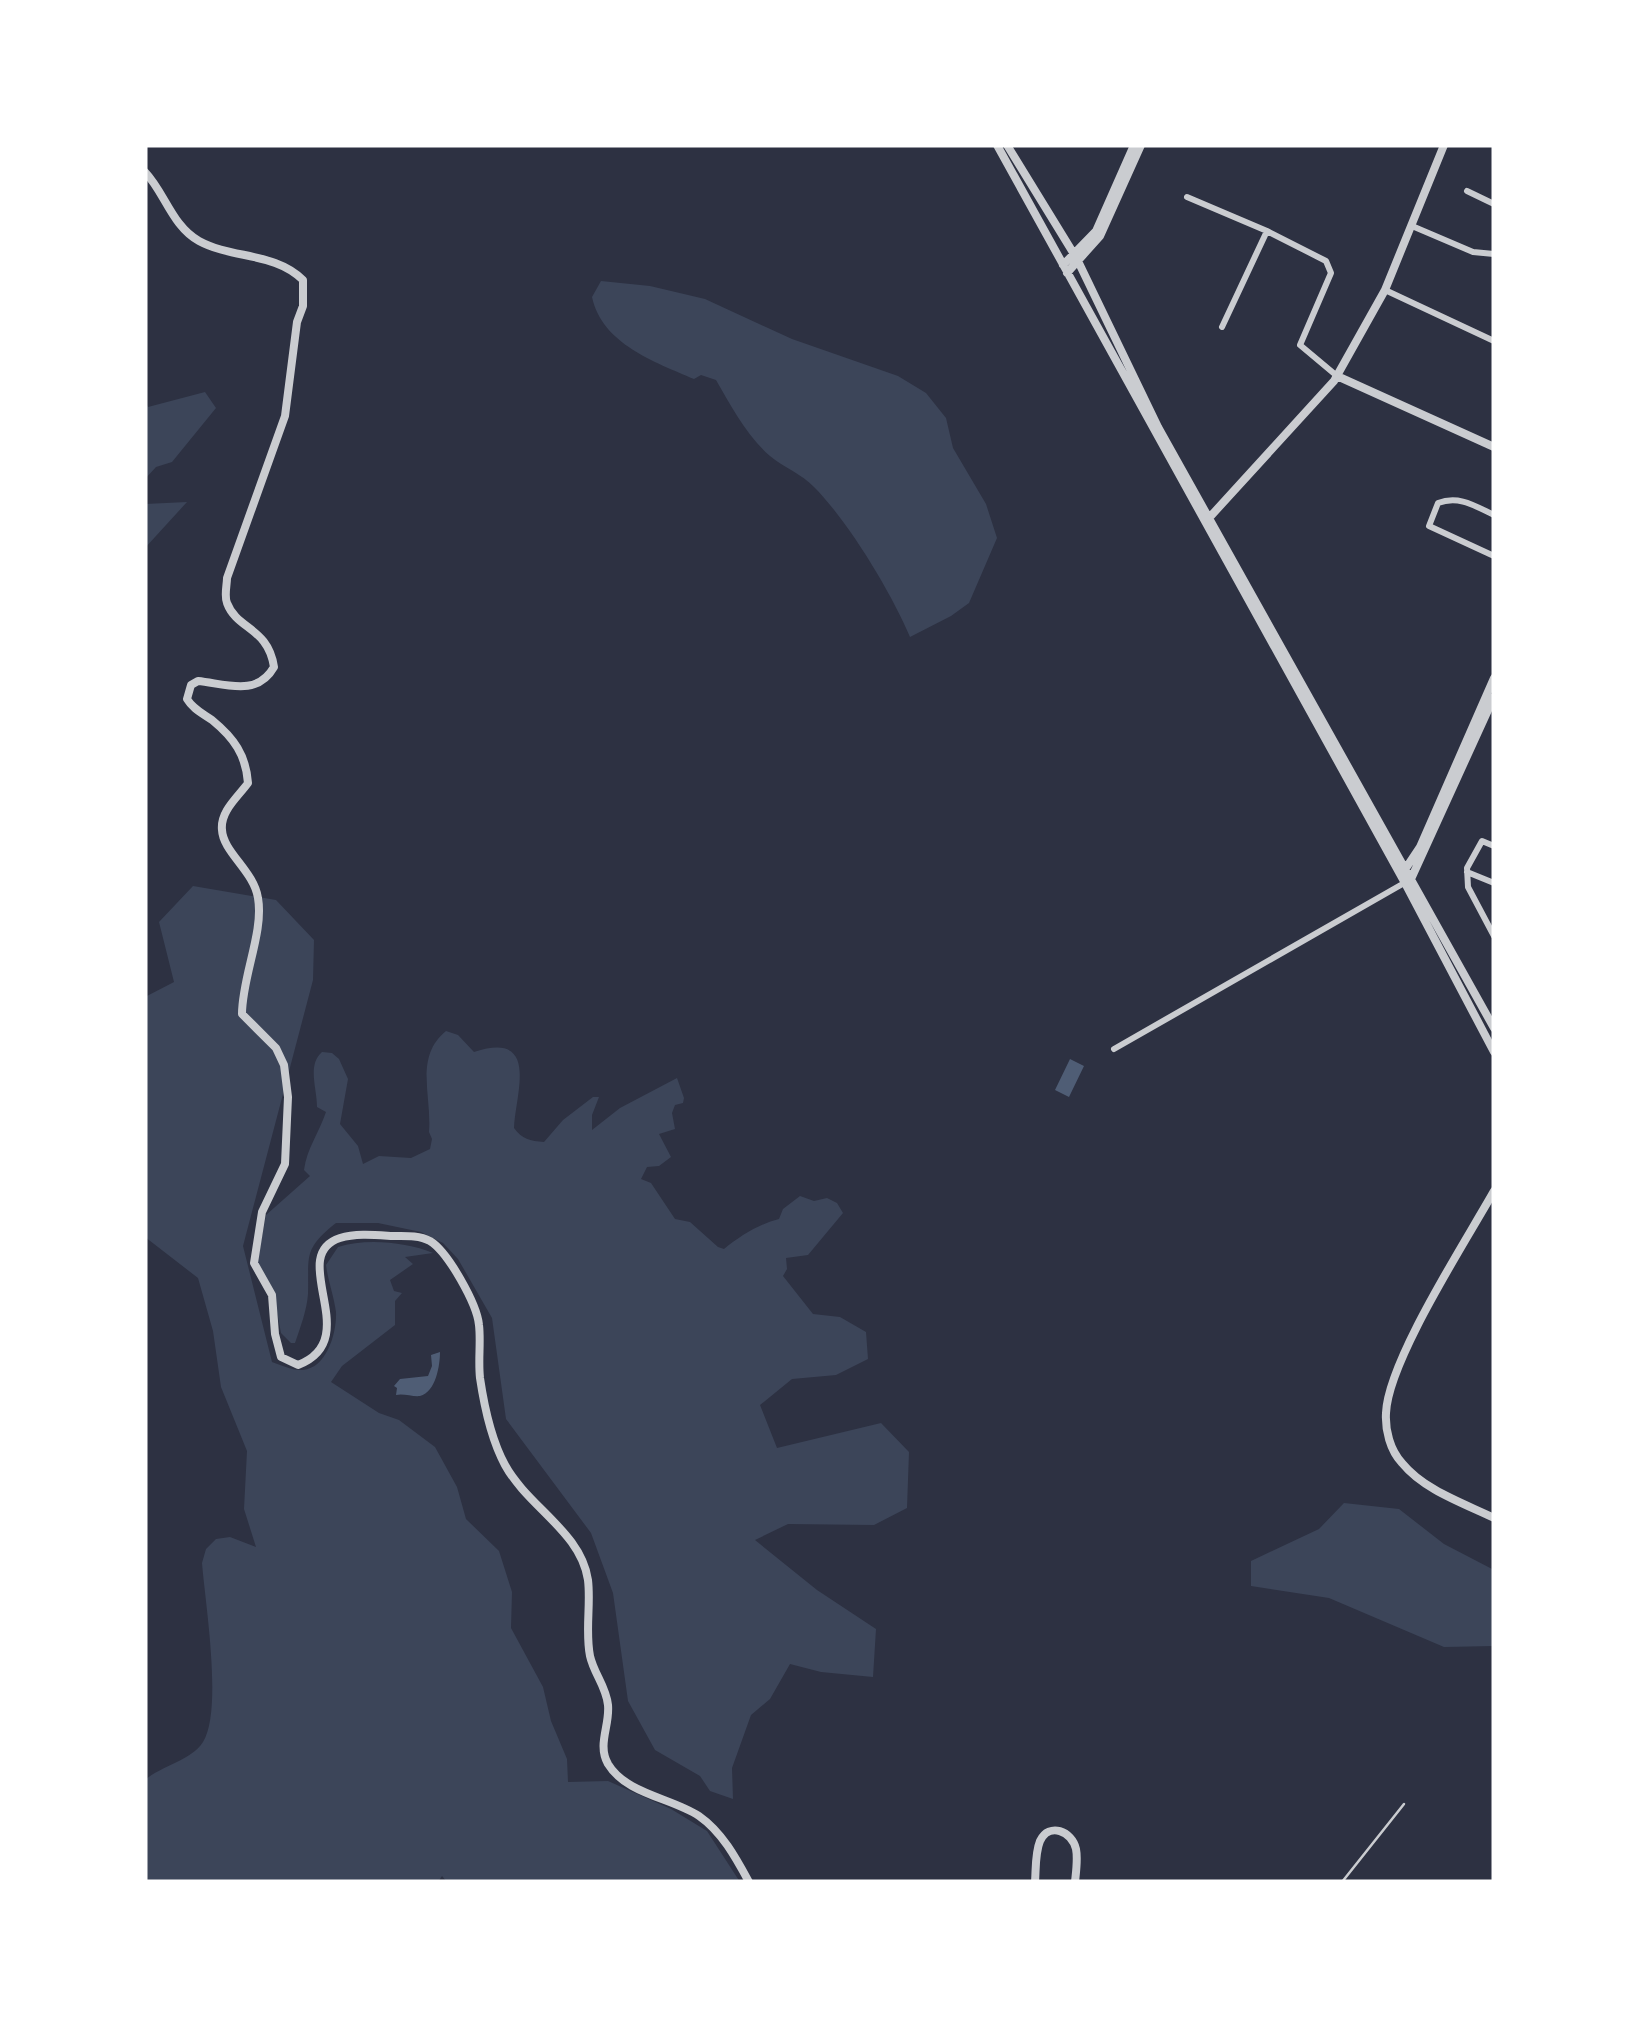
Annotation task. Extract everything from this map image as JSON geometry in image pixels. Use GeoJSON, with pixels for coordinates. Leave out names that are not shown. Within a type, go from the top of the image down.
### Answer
{"type":"FeatureCollection","features":[{"type":"Feature","properties":{"kind":"street"},"geometry":{"type":"LineString","coordinates":[[996,145],[1494,1028]]}},
{"type":"Feature","properties":{"kind":"street"},"geometry":{"type":"LineString","coordinates":[[1007,145],[1074,256],[1158,427],[1406,876],[1494,1052]]}},
{"type":"Feature","properties":{"kind":"street"},"geometry":{"type":"LineString","coordinates":[[1065,269],[1074,256],[1100,236],[1137,145]]}},
{"type":"Feature","properties":{"kind":"street"},"geometry":{"type":"LineString","coordinates":[[1209,518],[1338,376],[1384,290],[1444,145]]}},
{"type":"Feature","properties":{"kind":"street"},"geometry":{"type":"LineString","coordinates":[[145,172],[175,218],[201,242],[291,268],[303,280],[303,306],[297,322],[285,416],[227,578],[226,602],[239,619],[263,638],[274,667],[259,684],[248,687],[198,681],[191,685],[187,698],[192,707],[238,746],[246,762],[248,783],[227,808],[222,829],[227,844],[254,880],[259,902],[242,1014],[276,1048],[284,1065],[288,1097],[285,1164],[262,1212],[254,1264],[272,1295],[278,1347],[282,1357],[298,1365],[317,1355],[328,1314],[317,1268],[326,1246],[340,1238],[372,1234],[412,1236],[438,1247],[455,1271],[479,1320],[481,1384],[504,1464],[521,1489],[578,1547],[583,1562],[588,1581],[590,1652],[608,1701],[602,1748],[606,1760],[622,1778],[701,1817],[720,1834],[749,1882]]}},
{"type":"Feature","properties":{"kind":"street"},"geometry":{"type":"LineString","coordinates":[[1467,191],[1494,204]]}},
{"type":"Feature","properties":{"kind":"street"},"geometry":{"type":"LineString","coordinates":[[1187,198],[1326,261],[1331,274],[1300,345],[1338,376],[1494,446]]}},
{"type":"Feature","properties":{"kind":"street"},"geometry":{"type":"LineString","coordinates":[[1412,226],[1473,252],[1494,254]]}},
{"type":"Feature","properties":{"kind":"street"},"geometry":{"type":"LineString","coordinates":[[1222,327],[1267,231]]}},
{"type":"Feature","properties":{"kind":"street"},"geometry":{"type":"LineString","coordinates":[[1384,290],[1494,342]]}},
{"type":"Feature","properties":{"kind":"street"},"geometry":{"type":"LineString","coordinates":[[1494,515],[1460,499],[1448,499],[1438,503],[1429,526],[1494,556]]}},
{"type":"Feature","properties":{"kind":"street"},"geometry":{"type":"LineString","coordinates":[[1406,876],[1494,678]]}},
{"type":"Feature","properties":{"kind":"street"},"geometry":{"type":"LineString","coordinates":[[1114,1049],[1406,876],[1492,701]]}},
{"type":"Feature","properties":{"kind":"street"},"geometry":{"type":"LineString","coordinates":[[1494,846],[1482,840],[1468,872],[1468,887],[1494,936]]}},
{"type":"Feature","properties":{"kind":"street"},"geometry":{"type":"LineString","coordinates":[[1468,872],[1494,883]]}},
{"type":"Feature","properties":{"kind":"street"},"geometry":{"type":"LineString","coordinates":[[1494,1191],[1404,1354],[1386,1410],[1388,1440],[1400,1462],[1425,1484],[1494,1518]]}},
{"type":"Feature","properties":{"kind":"street"},"geometry":{"type":"LineString","coordinates":[[1034,1882],[1041,1839],[1056,1829],[1074,1842],[1075,1882]]}},
{"type":"Feature","properties":{"kind":"lane"},"geometry":{"type":"LineString","coordinates":[[1342,1882],[1404,1804]]}},
{"type":"Feature","properties":{"kind":"shaded area"},"geometry":{"type":"Polygon","coordinates":[[[601,281],[650,286],[705,299],[792,339],[898,376],[926,393],[946,418],[953,448],[986,504],[997,538],[969,603],[910,637],[868,558],[827,501],[809,482],[762,448],[716,380],[701,375],[694,379],[647,358],[618,339],[598,313],[592,297],[601,281]]]}},
{"type":"Feature","properties":{"kind":"shaded area"},"geometry":{"type":"Polygon","coordinates":[[[205,392],[216,408],[172,462],[156,467],[145,479],[145,401],[148,407],[205,392]]]}},
{"type":"Feature","properties":{"kind":"shaded area"},"geometry":{"type":"Polygon","coordinates":[[[187,502],[145,548],[145,504],[187,502]]]}},
{"type":"Feature","properties":{"kind":"shaded area"},"geometry":{"type":"Polygon","coordinates":[[[193,886],[276,900],[314,940],[313,980],[243,1246],[272,1362],[303,1370],[324,1356],[336,1320],[326,1265],[338,1247],[386,1242],[433,1253],[405,1257],[413,1264],[390,1280],[394,1291],[402,1293],[395,1301],[395,1325],[342,1366],[331,1382],[379,1413],[399,1420],[435,1447],[457,1487],[466,1519],[499,1551],[512,1592],[511,1628],[543,1687],[551,1721],[567,1759],[568,1782],[608,1781],[671,1809],[707,1831],[740,1882],[447,1882],[442,1876],[438,1882],[145,1882],[145,1780],[198,1748],[209,1727],[212,1682],[202,1563],[206,1549],[216,1539],[230,1537],[256,1547],[244,1509],[247,1451],[221,1387],[213,1331],[198,1278],[145,1237],[145,997],[174,982],[159,922],[193,886]]]}},
{"type":"Feature","properties":{"kind":"shaded area"},"geometry":{"type":"Polygon","coordinates":[[[446,1031],[458,1035],[474,1052],[509,1050],[516,1058],[520,1069],[514,1128],[535,1141],[544,1142],[563,1120],[593,1097],[599,1097],[592,1115],[592,1130],[620,1108],[677,1078],[684,1098],[672,1113],[675,1129],[659,1134],[671,1157],[659,1166],[647,1167],[641,1179],[651,1183],[675,1219],[690,1222],[718,1247],[724,1249],[750,1231],[779,1219],[783,1209],[800,1196],[814,1201],[827,1198],[837,1203],[843,1213],[808,1255],[786,1258],[783,1276],[813,1314],[840,1317],[866,1332],[868,1359],[836,1375],[792,1379],[760,1405],[777,1448],[881,1423],[909,1452],[907,1508],[874,1525],[788,1524],[755,1540],[817,1590],[876,1629],[873,1677],[821,1672],[790,1664],[770,1699],[751,1715],[732,1768],[733,1799],[710,1791],[700,1776],[655,1750],[628,1701],[613,1593],[591,1533],[506,1419],[492,1318],[458,1259],[443,1243],[421,1232],[378,1223],[336,1223],[310,1254],[307,1300],[295,1343],[281,1333],[273,1291],[257,1263],[266,1215],[310,1176],[304,1170],[306,1162],[326,1112],[317,1107],[317,1057],[322,1052],[332,1053],[348,1079],[340,1124],[358,1146],[363,1164],[379,1156],[411,1158],[430,1149],[427,1065],[436,1041],[446,1031]]]}},
{"type":"Feature","properties":{"kind":"shaded area"},"geometry":{"type":"Polygon","coordinates":[[[1070,1059],[1084,1066],[1069,1097],[1055,1090],[1070,1059]]]}},
{"type":"Feature","properties":{"kind":"shaded area"},"geometry":{"type":"Polygon","coordinates":[[[440,1352],[438,1371],[430,1389],[420,1396],[396,1395],[394,1386],[400,1379],[428,1376],[431,1355],[440,1352]]]}},
{"type":"Feature","properties":{"kind":"shaded area"},"geometry":{"type":"Polygon","coordinates":[[[1344,1503],[1399,1509],[1444,1544],[1494,1570],[1494,1646],[1444,1647],[1329,1598],[1251,1586],[1251,1561],[1319,1529],[1344,1503]]]}}]}
